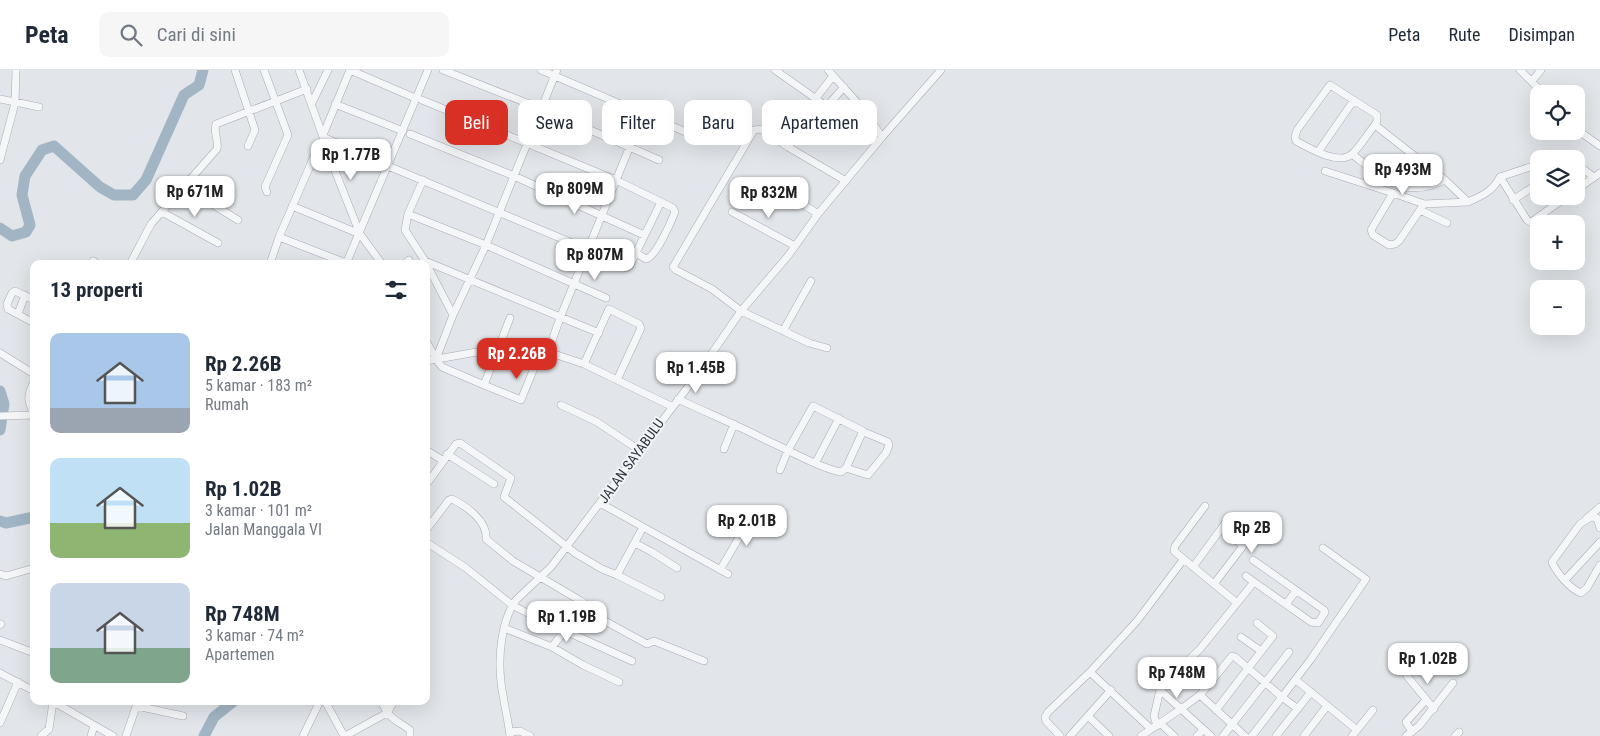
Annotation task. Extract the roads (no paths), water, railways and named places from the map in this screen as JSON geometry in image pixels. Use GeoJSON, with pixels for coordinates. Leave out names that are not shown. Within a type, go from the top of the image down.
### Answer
{"type":"FeatureCollection","features":[{"type":"Feature","properties":{"kind":"street"},"geometry":{"type":"LineString","coordinates":[[0,160],[2,140],[15,103],[16,70]]}},
{"type":"Feature","properties":{"kind":"street"},"geometry":{"type":"LineString","coordinates":[[235,70],[255,130],[248,146]]}},
{"type":"Feature","properties":{"kind":"street"},"geometry":{"type":"LineString","coordinates":[[264,70],[288,135],[265,187],[267,192]]}},
{"type":"Feature","properties":{"kind":"street"},"geometry":{"type":"LineString","coordinates":[[299,70],[330,158],[360,234],[379,260]]}},
{"type":"Feature","properties":{"kind":"street"},"geometry":{"type":"LineString","coordinates":[[312,103],[328,70]]}},
{"type":"Feature","properties":{"kind":"street"},"geometry":{"type":"LineString","coordinates":[[323,135],[350,70],[518,140]]}},
{"type":"Feature","properties":{"kind":"street"},"geometry":{"type":"LineString","coordinates":[[348,260],[388,166],[407,132],[428,70]]}},
{"type":"Feature","properties":{"kind":"street"},"geometry":{"type":"LineString","coordinates":[[443,70],[519,100]]}},
{"type":"Feature","properties":{"kind":"street"},"geometry":{"type":"LineString","coordinates":[[541,70],[556,73],[614,100]]}},
{"type":"Feature","properties":{"kind":"street"},"geometry":{"type":"LineString","coordinates":[[776,70],[818,100],[830,73],[863,109],[882,137]]}},
{"type":"Feature","properties":{"kind":"street","name":"JALAN SAYABULU"},"geometry":{"type":"LineString","coordinates":[[510,734],[501,682],[501,664],[504,628],[512,605],[542,577],[567,546],[678,399],[741,311],[795,246],[818,214],[941,70]]}},
{"type":"Feature","properties":{"kind":"street"},"geometry":{"type":"LineString","coordinates":[[1520,70],[1535,85]]}},
{"type":"Feature","properties":{"kind":"street"},"geometry":{"type":"LineString","coordinates":[[1532,82],[1541,70]]}},
{"type":"Feature","properties":{"kind":"street"},"geometry":{"type":"LineString","coordinates":[[546,100],[556,73]]}},
{"type":"Feature","properties":{"kind":"street"},"geometry":{"type":"LineString","coordinates":[[1329,85],[1354,100],[1377,114],[1378,119],[1352,154],[1340,159],[1318,152],[1296,141],[1294,135],[1299,126],[1329,85]]}},
{"type":"Feature","properties":{"kind":"street"},"geometry":{"type":"LineString","coordinates":[[832,100],[844,87]]}},
{"type":"Feature","properties":{"kind":"street"},"geometry":{"type":"LineString","coordinates":[[132,260],[151,224],[217,149],[216,124],[306,89]]}},
{"type":"Feature","properties":{"kind":"street"},"geometry":{"type":"LineString","coordinates":[[0,98],[39,107]]}},
{"type":"Feature","properties":{"kind":"street"},"geometry":{"type":"LineString","coordinates":[[1318,152],[1354,100]]}},
{"type":"Feature","properties":{"kind":"street"},"geometry":{"type":"LineString","coordinates":[[335,104],[514,176],[644,235]]}},
{"type":"Feature","properties":{"kind":"street"},"geometry":{"type":"LineString","coordinates":[[1375,125],[1445,180],[1468,202]]}},
{"type":"Feature","properties":{"kind":"street"},"geometry":{"type":"LineString","coordinates":[[826,348],[783,332],[741,311],[712,289],[673,267],[754,130],[762,129],[788,147],[846,181]]}},
{"type":"Feature","properties":{"kind":"street"},"geometry":{"type":"LineString","coordinates":[[592,131],[659,160]]}},
{"type":"Feature","properties":{"kind":"street"},"geometry":{"type":"LineString","coordinates":[[323,135],[323,137],[388,166],[589,250],[626,268],[630,265],[661,202]]}},
{"type":"Feature","properties":{"kind":"street"},"geometry":{"type":"LineString","coordinates":[[1585,135],[1600,146]]}},
{"type":"Feature","properties":{"kind":"street"},"geometry":{"type":"LineString","coordinates":[[436,360],[452,315],[486,245],[525,145]]}},
{"type":"Feature","properties":{"kind":"street"},"geometry":{"type":"LineString","coordinates":[[531,145],[616,180],[673,208],[675,212],[652,256],[646,259],[636,253]]}},
{"type":"Feature","properties":{"kind":"street"},"geometry":{"type":"LineString","coordinates":[[430,348],[436,360],[446,370],[520,400],[575,284],[631,145]]}},
{"type":"Feature","properties":{"kind":"street"},"geometry":{"type":"LineString","coordinates":[[271,260],[279,237],[316,152]]}},
{"type":"Feature","properties":{"kind":"street"},"geometry":{"type":"LineString","coordinates":[[1352,154],[1384,178],[1404,187],[1417,189],[1433,186],[1445,180]]}},
{"type":"Feature","properties":{"kind":"street"},"geometry":{"type":"LineString","coordinates":[[1500,177],[1530,167]]}},
{"type":"Feature","properties":{"kind":"street"},"geometry":{"type":"LineString","coordinates":[[1585,169],[1597,175],[1585,184]]}},
{"type":"Feature","properties":{"kind":"street"},"geometry":{"type":"LineString","coordinates":[[1325,171],[1393,193],[1422,207],[1447,223]]}},
{"type":"Feature","properties":{"kind":"street"},"geometry":{"type":"LineString","coordinates":[[1500,177],[1527,220],[1531,222],[1555,205]]}},
{"type":"Feature","properties":{"kind":"street"},"geometry":{"type":"LineString","coordinates":[[1393,193],[1372,229],[1374,236],[1389,245],[1397,243],[1422,207],[1468,202],[1490,192],[1497,185],[1500,177]]}},
{"type":"Feature","properties":{"kind":"street"},"geometry":{"type":"LineString","coordinates":[[423,180],[408,214],[405,230],[424,260]]}},
{"type":"Feature","properties":{"kind":"street"},"geometry":{"type":"LineString","coordinates":[[183,186],[238,220]]}},
{"type":"Feature","properties":{"kind":"street"},"geometry":{"type":"LineString","coordinates":[[1513,200],[1530,189]]}},
{"type":"Feature","properties":{"kind":"street"},"geometry":{"type":"LineString","coordinates":[[781,190],[818,214]]}},
{"type":"Feature","properties":{"kind":"street"},"geometry":{"type":"LineString","coordinates":[[292,206],[360,234]]}},
{"type":"Feature","properties":{"kind":"street"},"geometry":{"type":"LineString","coordinates":[[162,212],[218,243]]}},
{"type":"Feature","properties":{"kind":"street"},"geometry":{"type":"LineString","coordinates":[[732,212],[795,246]]}},
{"type":"Feature","properties":{"kind":"street"},"geometry":{"type":"LineString","coordinates":[[408,214],[486,245],[606,298]]}},
{"type":"Feature","properties":{"kind":"street"},"geometry":{"type":"LineString","coordinates":[[279,237],[336,260]]}},
{"type":"Feature","properties":{"kind":"street"},"geometry":{"type":"LineString","coordinates":[[430,263],[599,333]]}},
{"type":"Feature","properties":{"kind":"street"},"geometry":{"type":"LineString","coordinates":[[430,271],[452,315]]}},
{"type":"Feature","properties":{"kind":"street"},"geometry":{"type":"LineString","coordinates":[[783,332],[811,282]]}},
{"type":"Feature","properties":{"kind":"street"},"geometry":{"type":"LineString","coordinates":[[30,298],[14,292],[7,304],[8,309],[30,321]]}},
{"type":"Feature","properties":{"kind":"street"},"geometry":{"type":"LineString","coordinates":[[18,314],[26,295]]}},
{"type":"Feature","properties":{"kind":"street"},"geometry":{"type":"LineString","coordinates":[[584,364],[609,310],[640,326],[638,335],[617,380]]}},
{"type":"Feature","properties":{"kind":"street"},"geometry":{"type":"LineString","coordinates":[[484,385],[510,318]]}},
{"type":"Feature","properties":{"kind":"street"},"geometry":{"type":"LineString","coordinates":[[430,361],[499,348],[544,351],[584,364],[671,406]]}},
{"type":"Feature","properties":{"kind":"street"},"geometry":{"type":"LineString","coordinates":[[0,353],[30,372]]}},
{"type":"Feature","properties":{"kind":"street"},"geometry":{"type":"LineString","coordinates":[[30,390],[28,394],[30,408]]}},
{"type":"Feature","properties":{"kind":"street"},"geometry":{"type":"LineString","coordinates":[[678,399],[788,450],[841,472],[846,468],[864,432]]}},
{"type":"Feature","properties":{"kind":"street"},"geometry":{"type":"LineString","coordinates":[[561,405],[597,422],[639,450]]}},
{"type":"Feature","properties":{"kind":"street"},"geometry":{"type":"LineString","coordinates":[[780,470],[788,450],[813,406],[888,442],[889,445],[886,453],[868,476],[846,468]]}},
{"type":"Feature","properties":{"kind":"street"},"geometry":{"type":"LineString","coordinates":[[0,416],[30,416]]}},
{"type":"Feature","properties":{"kind":"street"},"geometry":{"type":"LineString","coordinates":[[816,462],[839,418]]}},
{"type":"Feature","properties":{"kind":"street"},"geometry":{"type":"LineString","coordinates":[[724,449],[734,424]]}},
{"type":"Feature","properties":{"kind":"street"},"geometry":{"type":"LineString","coordinates":[[430,479],[442,460],[456,444],[460,443],[510,477],[511,479],[504,497],[567,546],[590,562],[661,597]]}},
{"type":"Feature","properties":{"kind":"street"},"geometry":{"type":"LineString","coordinates":[[430,452],[442,460]]}},
{"type":"Feature","properties":{"kind":"street"},"geometry":{"type":"LineString","coordinates":[[447,454],[494,484]]}},
{"type":"Feature","properties":{"kind":"street"},"geometry":{"type":"LineString","coordinates":[[430,525],[449,500],[452,499],[471,511],[483,526],[487,540],[513,561],[582,601],[581,608],[627,635],[647,644],[654,641],[704,661]]}},
{"type":"Feature","properties":{"kind":"street"},"geometry":{"type":"LineString","coordinates":[[600,503],[728,574]]}},
{"type":"Feature","properties":{"kind":"street"},"geometry":{"type":"LineString","coordinates":[[1205,506],[1175,546],[1175,553],[1237,603]]}},
{"type":"Feature","properties":{"kind":"street"},"geometry":{"type":"LineString","coordinates":[[1600,506],[1580,524],[1552,562],[1565,580],[1577,592],[1581,593],[1587,588],[1600,565]]}},
{"type":"Feature","properties":{"kind":"street"},"geometry":{"type":"LineString","coordinates":[[720,570],[754,512]]}},
{"type":"Feature","properties":{"kind":"street"},"geometry":{"type":"LineString","coordinates":[[1580,524],[1591,517],[1597,518],[1600,528]]}},
{"type":"Feature","properties":{"kind":"street"},"geometry":{"type":"LineString","coordinates":[[1193,567],[1224,524],[1243,546],[1214,584]]}},
{"type":"Feature","properties":{"kind":"street"},"geometry":{"type":"LineString","coordinates":[[617,575],[643,526]]}},
{"type":"Feature","properties":{"kind":"street"},"geometry":{"type":"LineString","coordinates":[[1565,580],[1600,542]]}},
{"type":"Feature","properties":{"kind":"street"},"geometry":{"type":"LineString","coordinates":[[635,543],[677,568]]}},
{"type":"Feature","properties":{"kind":"street"},"geometry":{"type":"LineString","coordinates":[[430,545],[466,568],[512,605],[632,661]]}},
{"type":"Feature","properties":{"kind":"street"},"geometry":{"type":"LineString","coordinates":[[1252,736],[1296,680],[1366,579],[1323,548]]}},
{"type":"Feature","properties":{"kind":"street"},"geometry":{"type":"LineString","coordinates":[[1060,736],[1046,721],[1045,717],[1090,672],[1137,620],[1183,560]]}},
{"type":"Feature","properties":{"kind":"street"},"geometry":{"type":"LineString","coordinates":[[1246,576],[1315,624],[1325,612],[1253,560]]}},
{"type":"Feature","properties":{"kind":"street"},"geometry":{"type":"LineString","coordinates":[[0,574],[6,576],[30,569]]}},
{"type":"Feature","properties":{"kind":"street"},"geometry":{"type":"LineString","coordinates":[[1156,726],[1155,710],[1160,690],[1200,649],[1254,582]]}},
{"type":"Feature","properties":{"kind":"street"},"geometry":{"type":"LineString","coordinates":[[1286,604],[1296,591]]}},
{"type":"Feature","properties":{"kind":"street"},"geometry":{"type":"LineString","coordinates":[[1216,710],[1273,636],[1257,623]]}},
{"type":"Feature","properties":{"kind":"street"},"geometry":{"type":"LineString","coordinates":[[504,628],[552,647],[583,665],[619,682]]}},
{"type":"Feature","properties":{"kind":"street"},"geometry":{"type":"LineString","coordinates":[[552,647],[565,630]]}},
{"type":"Feature","properties":{"kind":"street"},"geometry":{"type":"LineString","coordinates":[[1241,637],[1261,651]]}},
{"type":"Feature","properties":{"kind":"street"},"geometry":{"type":"LineString","coordinates":[[0,640],[30,651]]}},
{"type":"Feature","properties":{"kind":"street"},"geometry":{"type":"LineString","coordinates":[[1223,736],[1289,652]]}},
{"type":"Feature","properties":{"kind":"street"},"geometry":{"type":"LineString","coordinates":[[1141,736],[1200,695],[1232,656],[1298,709]]}},
{"type":"Feature","properties":{"kind":"street"},"geometry":{"type":"LineString","coordinates":[[1090,672],[1156,726],[1174,736]]}},
{"type":"Feature","properties":{"kind":"street"},"geometry":{"type":"LineString","coordinates":[[0,673],[30,689]]}},
{"type":"Feature","properties":{"kind":"street"},"geometry":{"type":"LineString","coordinates":[[1407,676],[1434,709]]}},
{"type":"Feature","properties":{"kind":"street"},"geometry":{"type":"LineString","coordinates":[[1296,680],[1357,730]]}},
{"type":"Feature","properties":{"kind":"street"},"geometry":{"type":"LineString","coordinates":[[0,723],[18,682]]}},
{"type":"Feature","properties":{"kind":"street"},"geometry":{"type":"LineString","coordinates":[[1409,734],[1434,709],[1453,683]]}},
{"type":"Feature","properties":{"kind":"street"},"geometry":{"type":"LineString","coordinates":[[1070,736],[1111,690]]}},
{"type":"Feature","properties":{"kind":"street"},"geometry":{"type":"LineString","coordinates":[[1160,690],[1211,736]]}},
{"type":"Feature","properties":{"kind":"street"},"geometry":{"type":"LineString","coordinates":[[1276,736],[1311,692]]}},
{"type":"Feature","properties":{"kind":"street"},"geometry":{"type":"LineString","coordinates":[[1200,695],[1245,736]]}},
{"type":"Feature","properties":{"kind":"street"},"geometry":{"type":"LineString","coordinates":[[1409,734],[1406,722],[1426,700]]}},
{"type":"Feature","properties":{"kind":"street"},"geometry":{"type":"LineString","coordinates":[[41,736],[49,729],[53,705]]}},
{"type":"Feature","properties":{"kind":"street"},"geometry":{"type":"LineString","coordinates":[[58,705],[110,735]]}},
{"type":"Feature","properties":{"kind":"street"},"geometry":{"type":"LineString","coordinates":[[126,736],[138,705]]}},
{"type":"Feature","properties":{"kind":"street"},"geometry":{"type":"LineString","coordinates":[[142,705],[183,716]]}},
{"type":"Feature","properties":{"kind":"street"},"geometry":{"type":"LineString","coordinates":[[303,736],[318,705]]}},
{"type":"Feature","properties":{"kind":"street"},"geometry":{"type":"LineString","coordinates":[[327,705],[344,736],[387,713],[392,705]]}},
{"type":"Feature","properties":{"kind":"street"},"geometry":{"type":"LineString","coordinates":[[383,705],[392,720],[410,730],[410,736]]}},
{"type":"Feature","properties":{"kind":"street"},"geometry":{"type":"LineString","coordinates":[[1304,736],[1327,706]]}},
{"type":"Feature","properties":{"kind":"street"},"geometry":{"type":"LineString","coordinates":[[1352,736],[1373,710]]}},
{"type":"Feature","properties":{"kind":"street"},"geometry":{"type":"LineString","coordinates":[[1088,716],[1109,736]]}},
{"type":"Feature","properties":{"kind":"street"},"geometry":{"type":"LineString","coordinates":[[91,736],[94,726]]}},
{"type":"Feature","properties":{"kind":"street"},"geometry":{"type":"LineString","coordinates":[[1198,736],[1203,730]]}},
{"type":"Feature","properties":{"kind":"street"},"geometry":{"type":"LineString","coordinates":[[510,734],[520,731],[530,736]]}},
{"type":"Feature","properties":{"kind":"waterway"},"geometry":{"type":"LineString","coordinates":[[0,228],[12,236],[26,232],[30,225],[22,195],[25,176],[42,150],[54,146],[100,187],[114,195],[133,195],[146,180],[184,95],[199,85],[203,70]]}},
{"type":"Feature","properties":{"kind":"waterway"},"geometry":{"type":"LineString","coordinates":[[0,391],[4,404],[0,430]]}},
{"type":"Feature","properties":{"kind":"waterway"},"geometry":{"type":"LineString","coordinates":[[0,521],[6,523],[30,518]]}},
{"type":"Feature","properties":{"kind":"waterway"},"geometry":{"type":"LineString","coordinates":[[204,736],[214,717],[229,705]]}}]}
